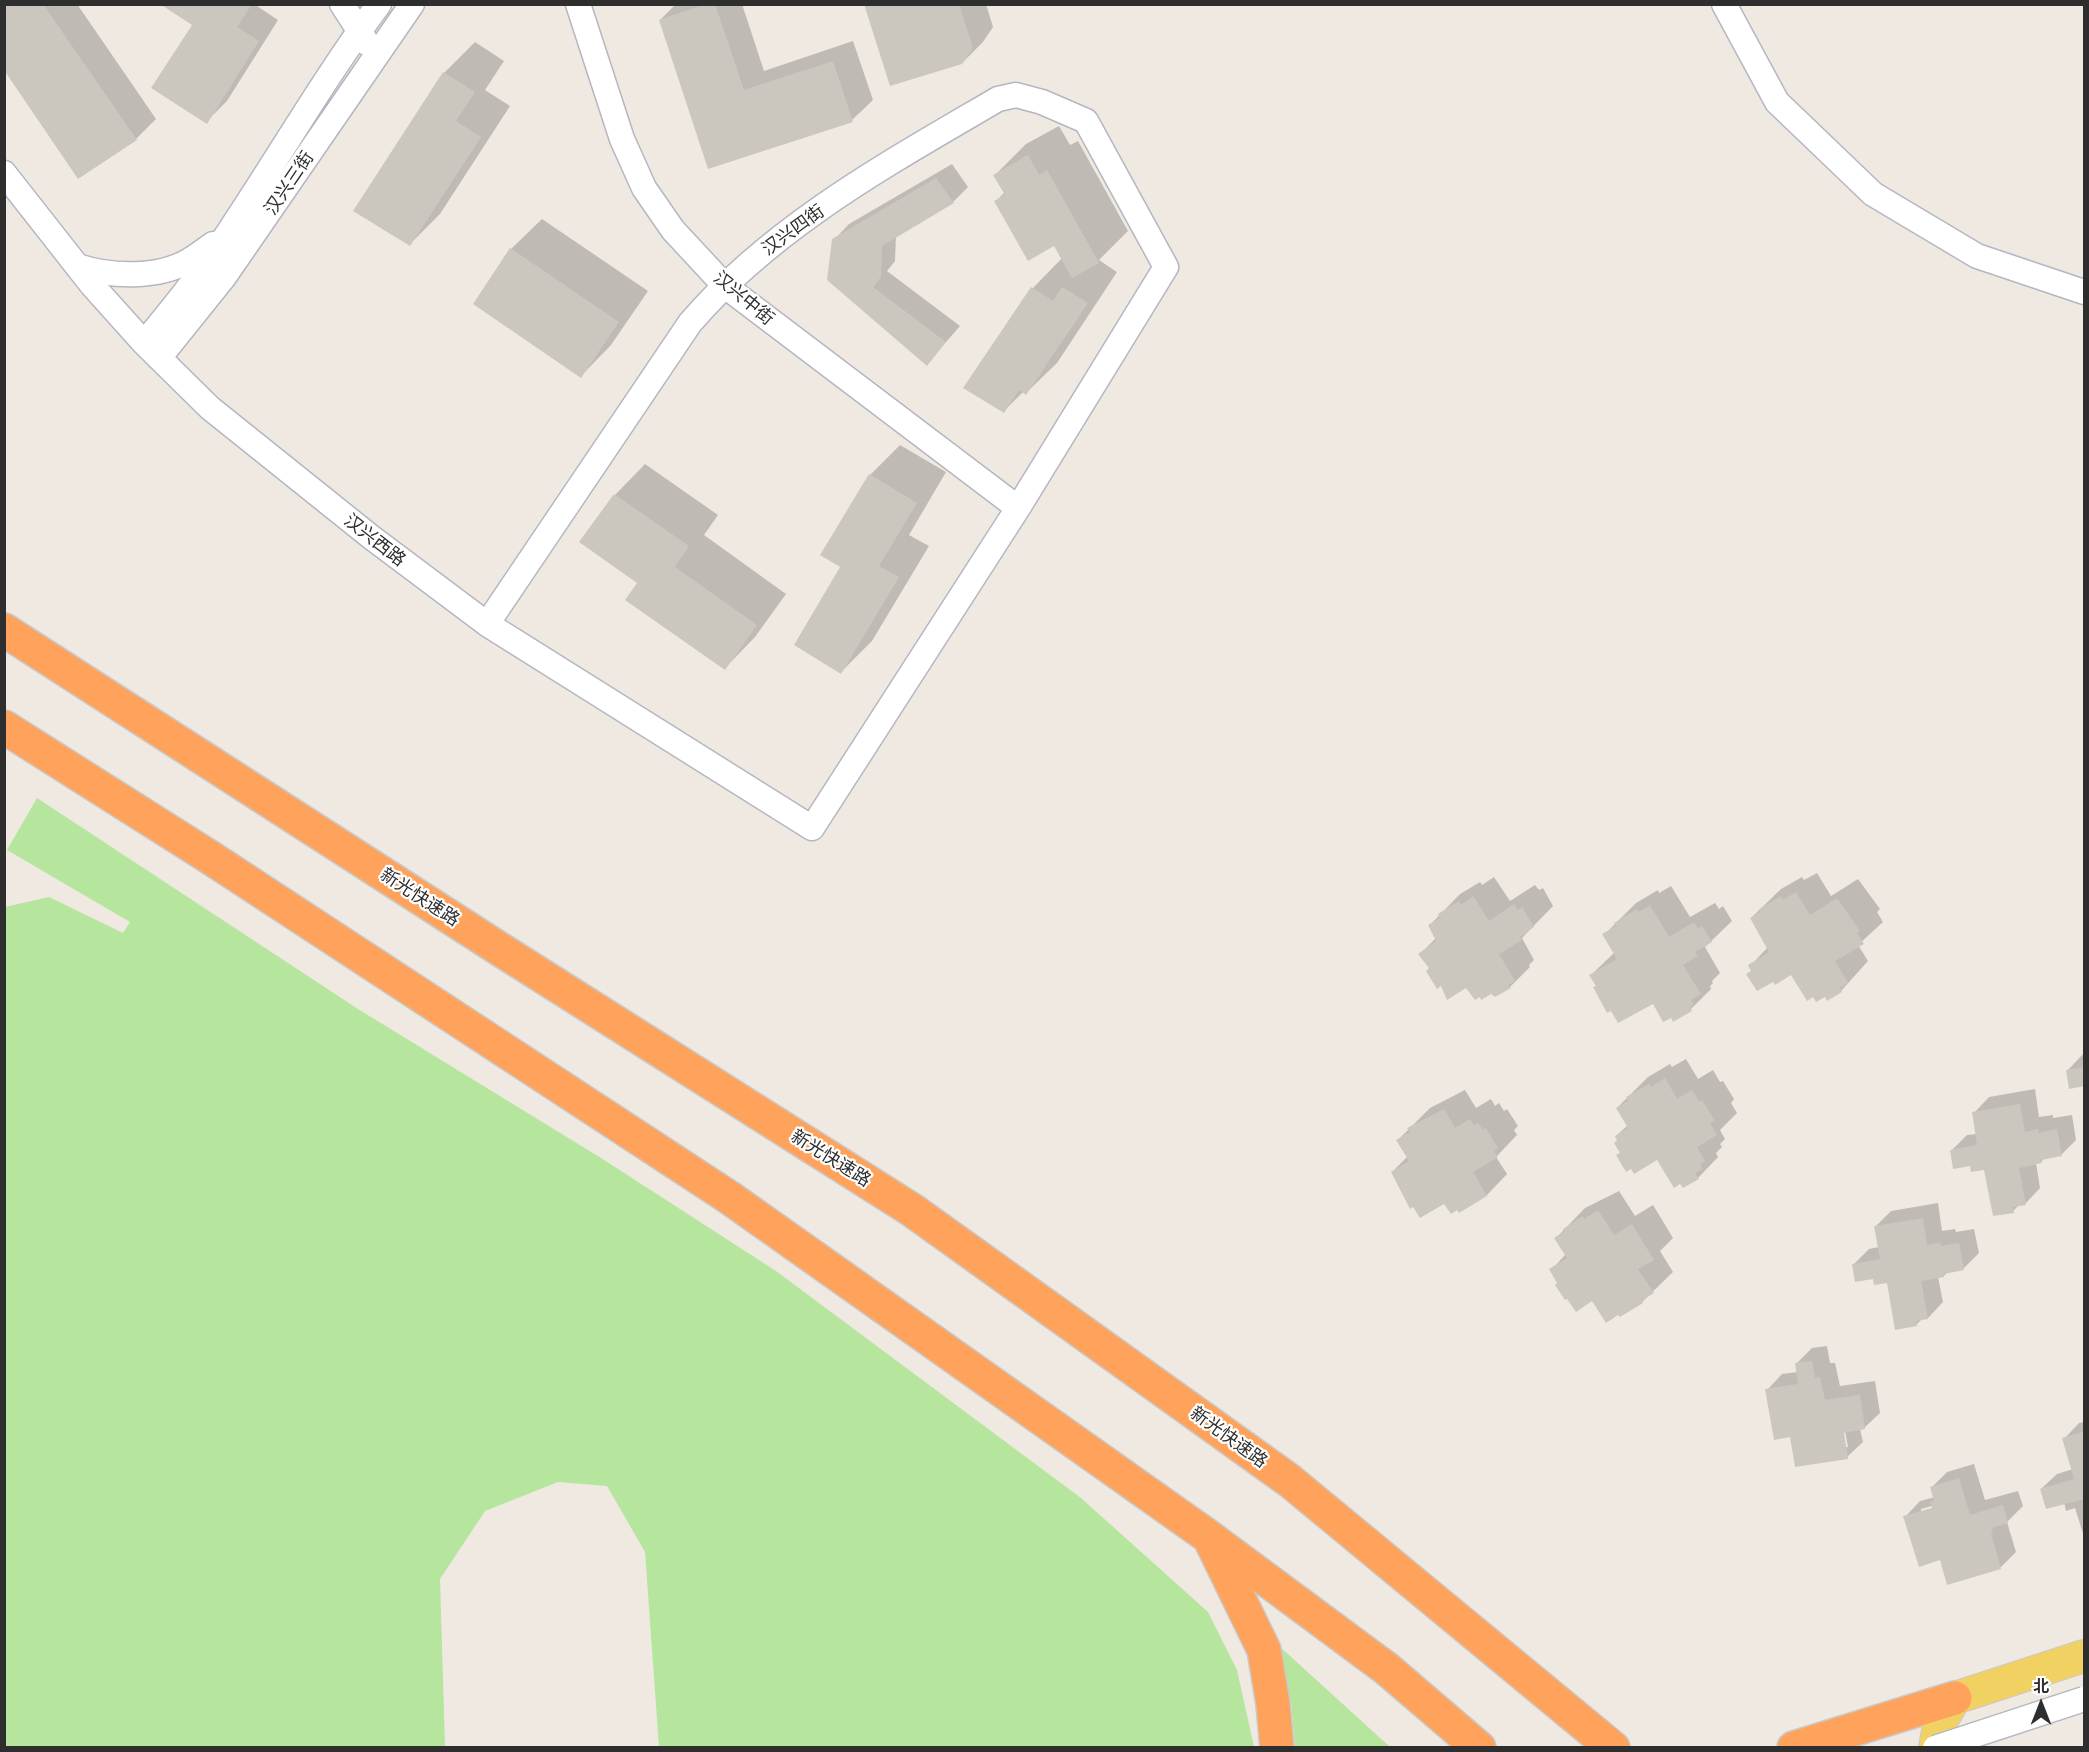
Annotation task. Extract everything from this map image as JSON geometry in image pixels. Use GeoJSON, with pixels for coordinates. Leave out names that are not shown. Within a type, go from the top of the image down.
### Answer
{"type":"FeatureCollection","features":[{"type":"Feature","properties":{"kind":"highway","name":"新光快速路"},"geometry":{"type":"LineString","coordinates":[[4,630],[478,935],[912,1210],[1290,1481],[1607,1742]]}},
{"type":"Feature","properties":{"kind":"highway"},"geometry":{"type":"LineString","coordinates":[[4,727],[211,858],[730,1198],[1209,1537],[1387,1669],[1479,1748]]}},
{"type":"Feature","properties":{"kind":"highway"},"geometry":{"type":"LineString","coordinates":[[1209,1537],[1264,1650],[1273,1704],[1276,1748]]}},
{"type":"Feature","properties":{"kind":"highway"},"geometry":{"type":"LineString","coordinates":[[1794,1748],[1955,1698]]}},
{"type":"Feature","properties":{"kind":"highway"},"geometry":{"type":"LineString","coordinates":[[1607,1742],[1640,1748]]}},
{"type":"Feature","properties":{"kind":"main road"},"geometry":{"type":"LineString","coordinates":[[1935,1748],[1939,1725],[1955,1698],[2085,1656]]}},
{"type":"Feature","properties":{"kind":"street"},"geometry":{"type":"LineString","coordinates":[[342,4],[375,56]]}},
{"type":"Feature","properties":{"kind":"street","name":"汉兴三街"},"geometry":{"type":"LineString","coordinates":[[152,350],[177,303],[230,232],[359,31],[379,4]]}},
{"type":"Feature","properties":{"kind":"street","name":"汉兴三街"},"geometry":{"type":"LineString","coordinates":[[152,350],[224,278],[412,4]]}},
{"type":"Feature","properties":{"kind":"street","name":"汉兴中街"},"geometry":{"type":"LineString","coordinates":[[578,4],[622,139],[644,188],[673,230],[725,286],[1018,508]]}},
{"type":"Feature","properties":{"kind":"street"},"geometry":{"type":"LineString","coordinates":[[1724,4],[1777,102],[1873,194],[1977,255],[2085,292]]}},
{"type":"Feature","properties":{"kind":"street","name":"汉兴四街"},"geometry":{"type":"LineString","coordinates":[[487,624],[690,323],[725,286],[766,248],[877,169],[998,99],[1016,95],[1042,102],[1086,121],[1166,267],[1018,508]]}},
{"type":"Feature","properties":{"kind":"street","name":"汉兴西路"},"geometry":{"type":"LineString","coordinates":[[4,173],[77,266],[152,350],[219,415],[371,537],[487,624],[812,828],[1018,508]]}},
{"type":"Feature","properties":{"kind":"street"},"geometry":{"type":"LineString","coordinates":[[77,266],[92,271],[121,273],[164,270],[189,261],[230,232]]}},
{"type":"Feature","properties":{"kind":"street"},"geometry":{"type":"LineString","coordinates":[[1935,1748],[2085,1699]]}},
{"type":"Feature","properties":{"kind":"green space"},"geometry":{"type":"Polygon","coordinates":[[[37,798],[358,1009],[601,1158],[776,1271],[1081,1498],[1208,1612],[1237,1670],[1254,1747],[659,1747],[645,1552],[607,1486],[558,1482],[485,1511],[440,1579],[445,1747],[5,1747],[5,907],[49,897],[123,933],[130,922],[7,850],[37,798]]]}},
{"type":"Feature","properties":{"kind":"green space"},"geometry":{"type":"Polygon","coordinates":[[[1278,1645],[1390,1747],[1295,1747],[1291,1702],[1278,1645]]]}},
{"type":"Feature","properties":{"kind":"building"},"geometry":{"type":"Polygon","coordinates":[[[4,4],[43,4],[137,140],[78,179],[4,70],[4,4]]]}},
{"type":"Feature","properties":{"kind":"building"},"geometry":{"type":"Polygon","coordinates":[[[160,4],[252,4],[237,27],[259,41],[207,124],[151,88],[192,25],[160,4]]]}},
{"type":"Feature","properties":{"kind":"building"},"geometry":{"type":"Polygon","coordinates":[[[706,4],[715,4],[744,90],[833,61],[853,122],[708,169],[659,20],[706,4]]]}},
{"type":"Feature","properties":{"kind":"building"},"geometry":{"type":"Polygon","coordinates":[[[864,4],[959,4],[973,48],[962,64],[890,86],[864,4]]]}},
{"type":"Feature","properties":{"kind":"building"},"geometry":{"type":"Polygon","coordinates":[[[443,72],[475,92],[456,121],[481,137],[410,246],[353,211],[443,72]]]}},
{"type":"Feature","properties":{"kind":"building"},"geometry":{"type":"Polygon","coordinates":[[[1028,155],[1039,175],[1047,170],[1099,263],[1072,278],[1054,246],[1028,261],[994,201],[1005,195],[993,175],[1028,155]]]}},
{"type":"Feature","properties":{"kind":"building"},"geometry":{"type":"Polygon","coordinates":[[[936,178],[954,203],[882,246],[881,277],[873,287],[946,342],[927,366],[827,280],[832,239],[936,178]]]}},
{"type":"Feature","properties":{"kind":"building"},"geometry":{"type":"Polygon","coordinates":[[[510,248],[619,322],[581,378],[473,304],[510,248]]]}},
{"type":"Feature","properties":{"kind":"building"},"geometry":{"type":"Polygon","coordinates":[[[1031,287],[1053,301],[1062,287],[1088,303],[1026,395],[1019,390],[1004,413],[963,388],[1031,287]]]}},
{"type":"Feature","properties":{"kind":"building"},"geometry":{"type":"Polygon","coordinates":[[[869,474],[917,503],[879,566],[899,577],[841,674],[794,645],[840,567],[820,555],[869,474]]]}},
{"type":"Feature","properties":{"kind":"building"},"geometry":{"type":"Polygon","coordinates":[[[614,494],[689,546],[675,567],[757,625],[725,670],[625,600],[637,583],[579,542],[614,494]]]}},
{"type":"Feature","properties":{"kind":"building"},"geometry":{"type":"Polygon","coordinates":[[[1796,892],[1810,915],[1837,898],[1860,931],[1857,933],[1864,944],[1835,961],[1848,983],[1840,988],[1842,992],[1827,1001],[1825,997],[1816,1002],[1813,997],[1807,1001],[1791,975],[1775,985],[1773,982],[1757,991],[1746,974],[1751,971],[1748,965],[1769,952],[1750,918],[1760,912],[1759,909],[1781,896],[1783,900],[1796,892]]]}},
{"type":"Feature","properties":{"kind":"building"},"geometry":{"type":"Polygon","coordinates":[[[1473,896],[1489,921],[1514,904],[1518,910],[1522,907],[1534,927],[1520,937],[1522,940],[1499,954],[1515,981],[1508,985],[1511,988],[1495,997],[1491,994],[1481,1000],[1480,997],[1475,1000],[1466,988],[1447,1000],[1441,986],[1437,989],[1426,971],[1429,968],[1418,954],[1436,941],[1428,925],[1440,918],[1438,914],[1459,901],[1461,905],[1473,896]]]}},
{"type":"Feature","properties":{"kind":"building"},"geometry":{"type":"Polygon","coordinates":[[[1650,905],[1669,937],[1694,922],[1698,928],[1702,926],[1712,942],[1695,952],[1698,956],[1683,965],[1701,994],[1691,1000],[1694,1004],[1690,1007],[1692,1011],[1673,1022],[1671,1018],[1663,1022],[1653,1004],[1618,1023],[1611,1011],[1607,1013],[1589,975],[1617,959],[1602,934],[1616,926],[1614,923],[1637,909],[1639,912],[1650,905]]]}},
{"type":"Feature","properties":{"kind":"building"},"geometry":{"type":"Polygon","coordinates":[[[2085,1067],[2085,1086],[2069,1089],[2066,1070],[2085,1067]]]}},
{"type":"Feature","properties":{"kind":"building"},"geometry":{"type":"Polygon","coordinates":[[[1665,1078],[1677,1099],[1692,1090],[1700,1102],[1702,1100],[1715,1121],[1710,1123],[1717,1135],[1697,1147],[1705,1161],[1700,1164],[1703,1169],[1695,1173],[1699,1179],[1683,1188],[1680,1184],[1674,1188],[1657,1160],[1634,1174],[1631,1169],[1626,1172],[1616,1155],[1620,1153],[1614,1143],[1617,1141],[1615,1136],[1628,1128],[1616,1108],[1628,1101],[1626,1097],[1649,1084],[1651,1087],[1665,1078]]]}},
{"type":"Feature","properties":{"kind":"building"},"geometry":{"type":"Polygon","coordinates":[[[2020,1104],[2025,1132],[2038,1129],[2038,1133],[2057,1129],[2062,1156],[2019,1168],[2026,1205],[2013,1207],[2014,1213],[1993,1216],[1984,1170],[1971,1172],[1970,1166],[1953,1169],[1950,1150],[1977,1145],[1972,1112],[2020,1104]]]}},
{"type":"Feature","properties":{"kind":"building"},"geometry":{"type":"Polygon","coordinates":[[[1444,1109],[1455,1128],[1470,1119],[1474,1125],[1478,1123],[1483,1130],[1486,1128],[1498,1148],[1494,1151],[1498,1157],[1473,1172],[1487,1196],[1459,1213],[1457,1210],[1451,1214],[1444,1204],[1420,1218],[1413,1207],[1410,1209],[1391,1172],[1409,1161],[1396,1140],[1410,1132],[1407,1128],[1444,1109]]]}},
{"type":"Feature","properties":{"kind":"building"},"geometry":{"type":"Polygon","coordinates":[[[1598,1210],[1614,1235],[1632,1224],[1654,1260],[1638,1269],[1654,1293],[1641,1301],[1643,1303],[1606,1323],[1592,1301],[1576,1312],[1555,1285],[1557,1283],[1549,1269],[1567,1258],[1554,1238],[1583,1216],[1584,1219],[1598,1210]]]}},
{"type":"Feature","properties":{"kind":"building"},"geometry":{"type":"Polygon","coordinates":[[[1923,1218],[1927,1245],[1940,1243],[1941,1246],[1959,1243],[1964,1270],[1944,1274],[1944,1277],[1921,1281],[1928,1319],[1916,1321],[1917,1326],[1895,1330],[1887,1283],[1874,1285],[1873,1279],[1855,1282],[1852,1264],[1880,1259],[1874,1226],[1923,1218]]]}},
{"type":"Feature","properties":{"kind":"building"},"geometry":{"type":"Polygon","coordinates":[[[1812,1361],[1815,1378],[1820,1377],[1825,1400],[1860,1395],[1865,1429],[1844,1433],[1848,1459],[1795,1467],[1790,1437],[1774,1440],[1765,1389],[1798,1384],[1795,1363],[1812,1361]]]}},
{"type":"Feature","properties":{"kind":"building"},"geometry":{"type":"Polygon","coordinates":[[[2085,1431],[2085,1499],[2046,1509],[2040,1489],[2074,1479],[2062,1438],[2085,1431]]]}},
{"type":"Feature","properties":{"kind":"building"},"geometry":{"type":"Polygon","coordinates":[[[1959,1478],[1970,1515],[2003,1505],[2008,1523],[1992,1528],[1991,1533],[2001,1569],[1947,1585],[1940,1560],[1919,1567],[1903,1516],[1932,1508],[1930,1502],[1934,1501],[1930,1487],[1959,1478]]]}}]}
